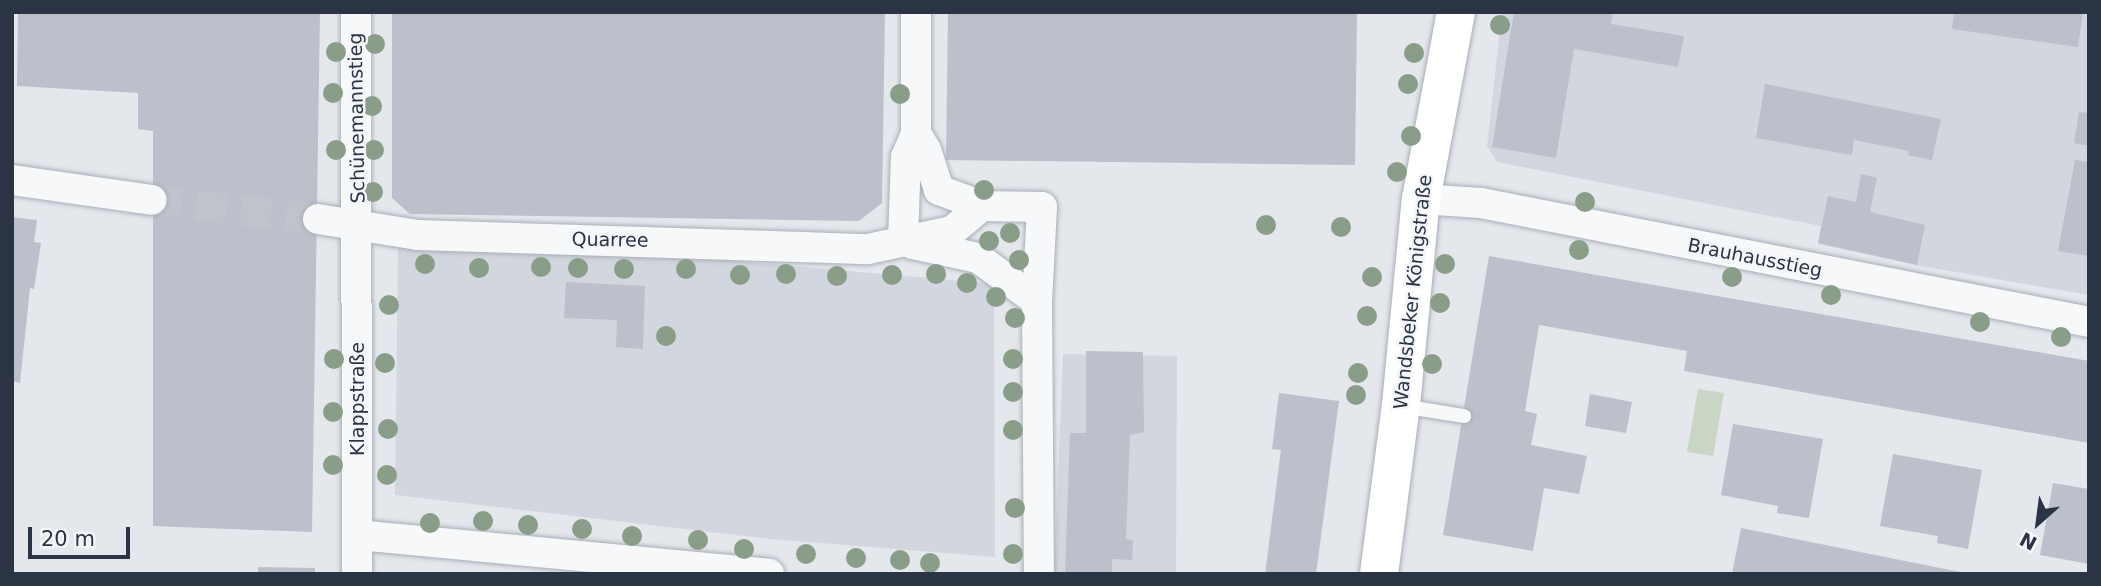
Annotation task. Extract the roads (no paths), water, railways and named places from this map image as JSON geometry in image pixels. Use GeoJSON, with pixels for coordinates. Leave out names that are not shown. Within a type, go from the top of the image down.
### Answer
{"type":"FeatureCollection","features":[{"type":"Feature","properties":{"kind":"street","name":"Schünemannstieg"},"geometry":{"type":"LineString","coordinates":[[356,12],[359,224]]}},
{"type":"Feature","properties":{"kind":"street"},"geometry":{"type":"LineString","coordinates":[[903,241],[906,157],[916,134],[916,12]]}},
{"type":"Feature","properties":{"kind":"street","name":"Wandsbeker Königstraße"},"geometry":{"type":"LineString","coordinates":[[1379,574],[1401,405],[1421,199],[1456,12]]}},
{"type":"Feature","properties":{"kind":"street"},"geometry":{"type":"LineString","coordinates":[[916,134],[926,150],[939,190],[982,206],[1042,206],[1037,301],[1040,574]]}},
{"type":"Feature","properties":{"kind":"street"},"geometry":{"type":"LineString","coordinates":[[12,180],[152,201]]}},
{"type":"Feature","properties":{"kind":"street","name":"Brauhausstieg"},"geometry":{"type":"LineString","coordinates":[[1421,199],[1481,203],[2089,322]]}},
{"type":"Feature","properties":{"kind":"street","name":"Quarree"},"geometry":{"type":"LineString","coordinates":[[318,219],[418,235],[868,249],[952,231],[982,206]]}},
{"type":"Feature","properties":{"kind":"street","name":"Klappstraße"},"geometry":{"type":"LineString","coordinates":[[357,574],[359,224]]}},
{"type":"Feature","properties":{"kind":"street","name":"Quarree"},"geometry":{"type":"LineString","coordinates":[[903,241],[978,258],[1037,301]]}},
{"type":"Feature","properties":{"kind":"street"},"geometry":{"type":"LineString","coordinates":[[358,535],[769,574]]}},
{"type":"Feature","properties":{"kind":"lane"},"geometry":{"type":"LineString","coordinates":[[1401,405],[1464,416]]}},
{"type":"Feature","properties":{"kind":"tunnel"},"geometry":{"type":"LineString","coordinates":[[152,200],[318,219]]}}]}
